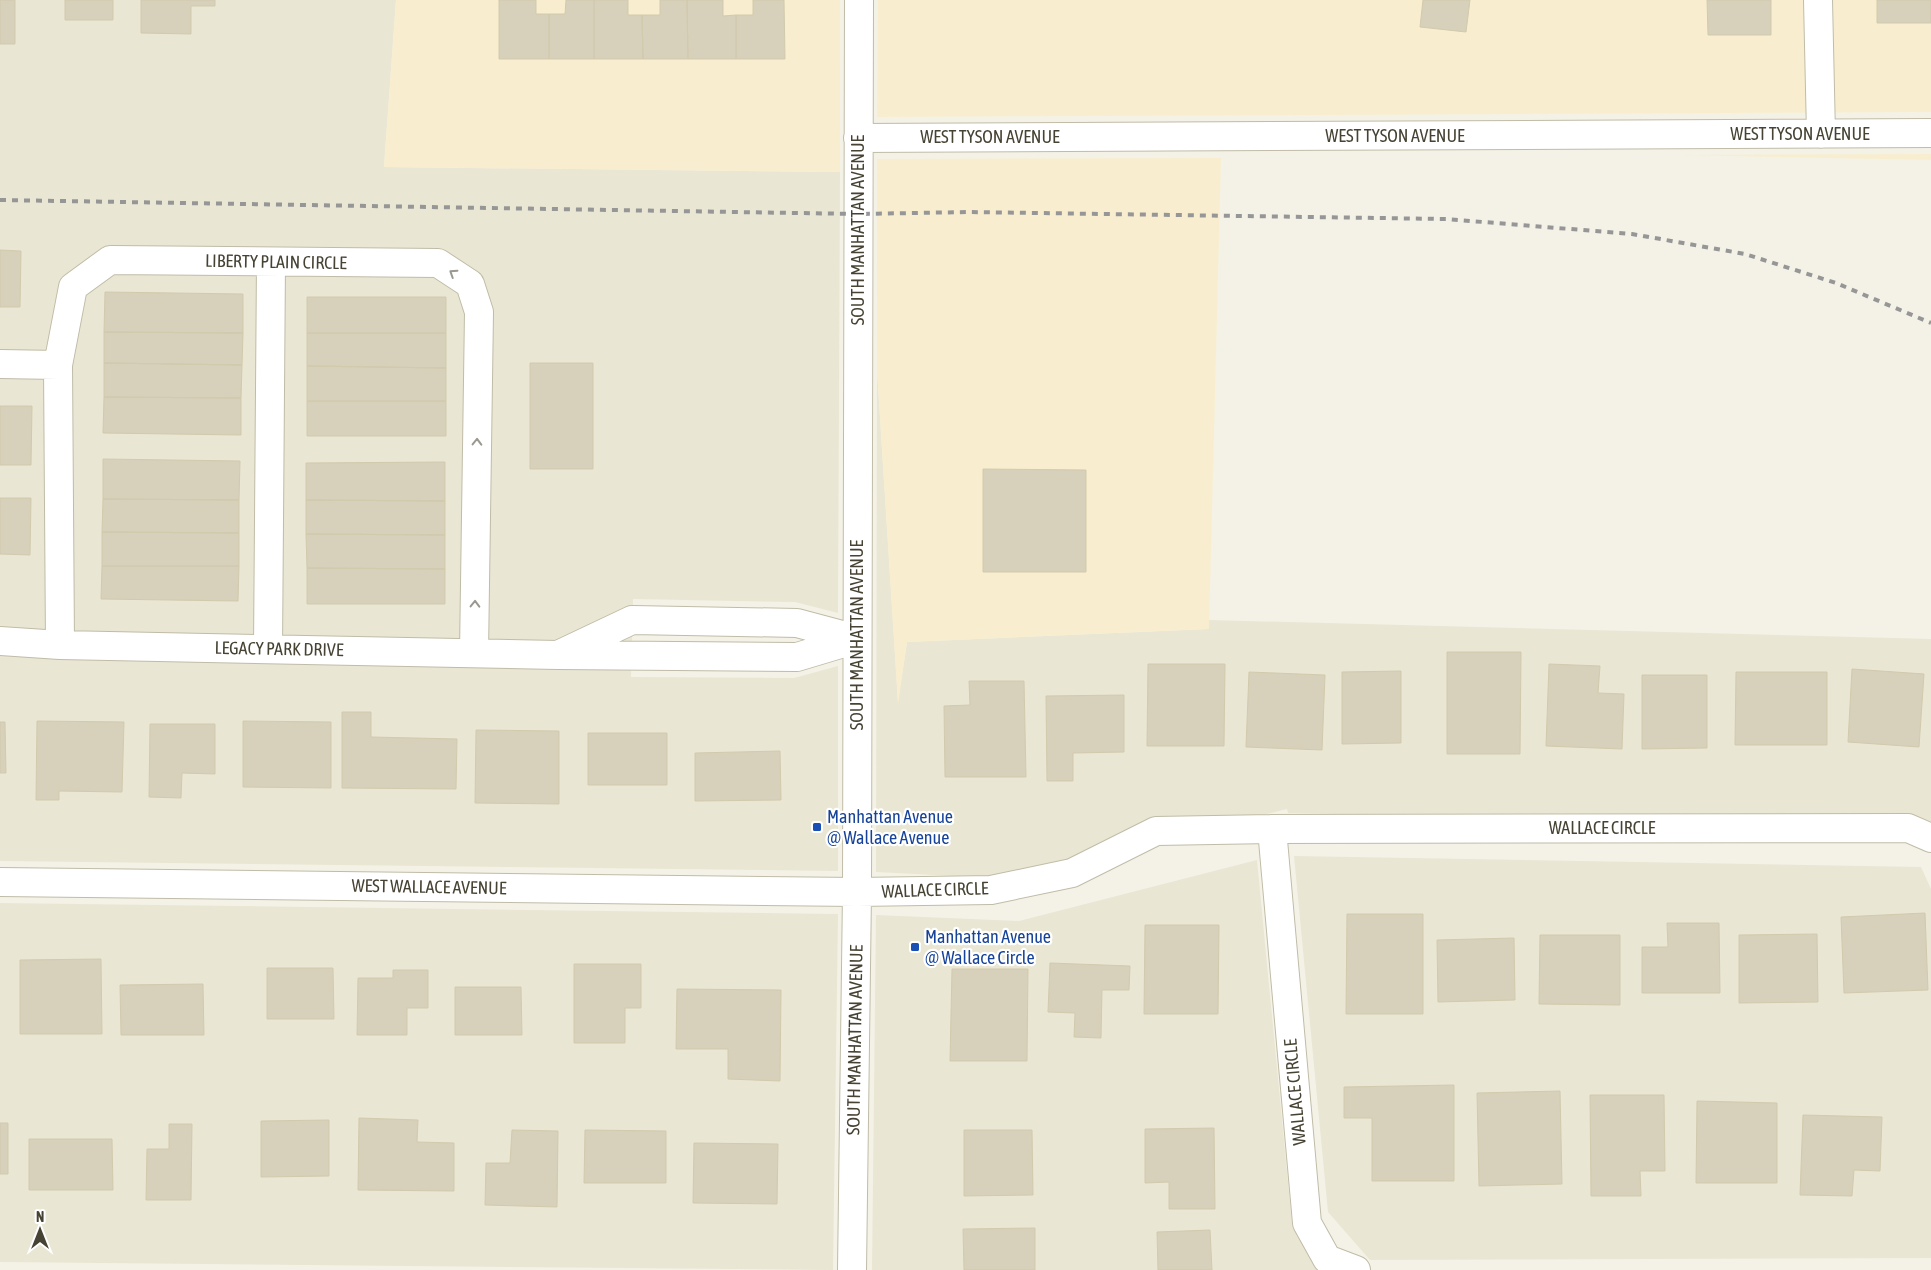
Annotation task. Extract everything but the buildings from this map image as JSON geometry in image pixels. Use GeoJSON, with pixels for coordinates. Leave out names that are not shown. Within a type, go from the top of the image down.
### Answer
{"type":"FeatureCollection","features":[{"type":"Feature","properties":{"kind":"street","name":"SOUTH MANHATTAN AVENUE"},"geometry":{"type":"LineString","coordinates":[[852,1270],[857,892],[859,0]]}},
{"type":"Feature","properties":{"kind":"street"},"geometry":{"type":"LineString","coordinates":[[1818,0],[1821,134]]}},
{"type":"Feature","properties":{"kind":"street","name":"WEST TYSON AVENUE"},"geometry":{"type":"LineString","coordinates":[[858,138],[1931,133]]}},
{"type":"Feature","properties":{"kind":"street","name":"LIBERTY PLAIN CIRCLE"},"geometry":{"type":"LineString","coordinates":[[60,645],[58,365],[73,288],[110,260],[438,263],[470,284],[479,312],[474,653]]}},
{"type":"Feature","properties":{"kind":"street"},"geometry":{"type":"LineString","coordinates":[[268,649],[271,262]]}},
{"type":"Feature","properties":{"kind":"street"},"geometry":{"type":"LineString","coordinates":[[0,364],[58,365]]}},
{"type":"Feature","properties":{"kind":"street","name":"LEGACY PARK DRIVE"},"geometry":{"type":"LineString","coordinates":[[558,655],[632,620],[797,623],[857,639]]}},
{"type":"Feature","properties":{"kind":"street"},"geometry":{"type":"LineString","coordinates":[[682,621],[682,657]]}},
{"type":"Feature","properties":{"kind":"street","name":"LEGACY PARK DRIVE"},"geometry":{"type":"LineString","coordinates":[[0,641],[60,645],[558,655],[797,657],[857,639]]}},
{"type":"Feature","properties":{"kind":"street","name":"WALLACE CIRCLE"},"geometry":{"type":"LineString","coordinates":[[1272,828],[1307,1223],[1327,1259],[1356,1270]]}},
{"type":"Feature","properties":{"kind":"street","name":"WALLACE CIRCLE"},"geometry":{"type":"LineString","coordinates":[[857,892],[991,890],[1072,873],[1156,831],[1272,828],[1908,828],[1931,838]]}},
{"type":"Feature","properties":{"kind":"street","name":"WEST WALLACE AVENUE"},"geometry":{"type":"LineString","coordinates":[[0,882],[857,892]]}},
{"type":"Feature","properties":{"kind":"shaded area"},"geometry":{"type":"Polygon","coordinates":[[[0,0],[396,0],[384,167],[840,172],[838,613],[795,602],[633,599],[631,677],[794,678],[838,666],[838,871],[0,861],[0,0]]]}},
{"type":"Feature","properties":{"kind":"shaded area"},"geometry":{"type":"Polygon","coordinates":[[[396,0],[840,0],[840,172],[384,167],[396,0]]]}},
{"type":"Feature","properties":{"kind":"shaded area"},"geometry":{"type":"Polygon","coordinates":[[[878,0],[1931,0],[1931,112],[877,117],[878,0]]]}},
{"type":"Feature","properties":{"kind":"shaded area"},"geometry":{"type":"Polygon","coordinates":[[[1931,154],[1931,160],[1676,155],[1931,154]]]}},
{"type":"Feature","properties":{"kind":"shaded area"},"geometry":{"type":"Polygon","coordinates":[[[1221,158],[1209,629],[907,642],[898,704],[877,370],[877,159],[1221,158]]]}},
{"type":"Feature","properties":{"kind":"shaded area"},"geometry":{"type":"Polygon","coordinates":[[[877,370],[898,701],[907,642],[1209,629],[1209,620],[1931,639],[1931,825],[1288,813],[1287,809],[1013,879],[876,872],[877,370]]]}},
{"type":"Feature","properties":{"kind":"shaded area"},"geometry":{"type":"Polygon","coordinates":[[[1294,856],[1921,867],[1931,889],[1931,1258],[1370,1260],[1328,1212],[1294,856]]]}},
{"type":"Feature","properties":{"kind":"shaded area"},"geometry":{"type":"Polygon","coordinates":[[[1257,860],[1292,1224],[1297,1236],[1326,1270],[872,1270],[876,915],[1019,921],[1257,860]]]}},
{"type":"Feature","properties":{"kind":"shaded area"},"geometry":{"type":"Polygon","coordinates":[[[0,903],[838,914],[833,1270],[0,1262],[0,903]]]}},
{"type":"Feature","properties":{"kind":"railway"},"geometry":{"type":"LineString","coordinates":[[0,200],[858,214],[969,212],[1446,219],[1632,234],[1745,254],[1836,283],[1931,323]]}},
{"type":"Feature","properties":{"kind":"place","name":"Manhattan Avenue @ Wallace Avenue"},"geometry":{"type":"Point","coordinates":[817,827]}},
{"type":"Feature","properties":{"kind":"place","name":"Manhattan Avenue @ Wallace Circle"},"geometry":{"type":"Point","coordinates":[915,947]}}]}
